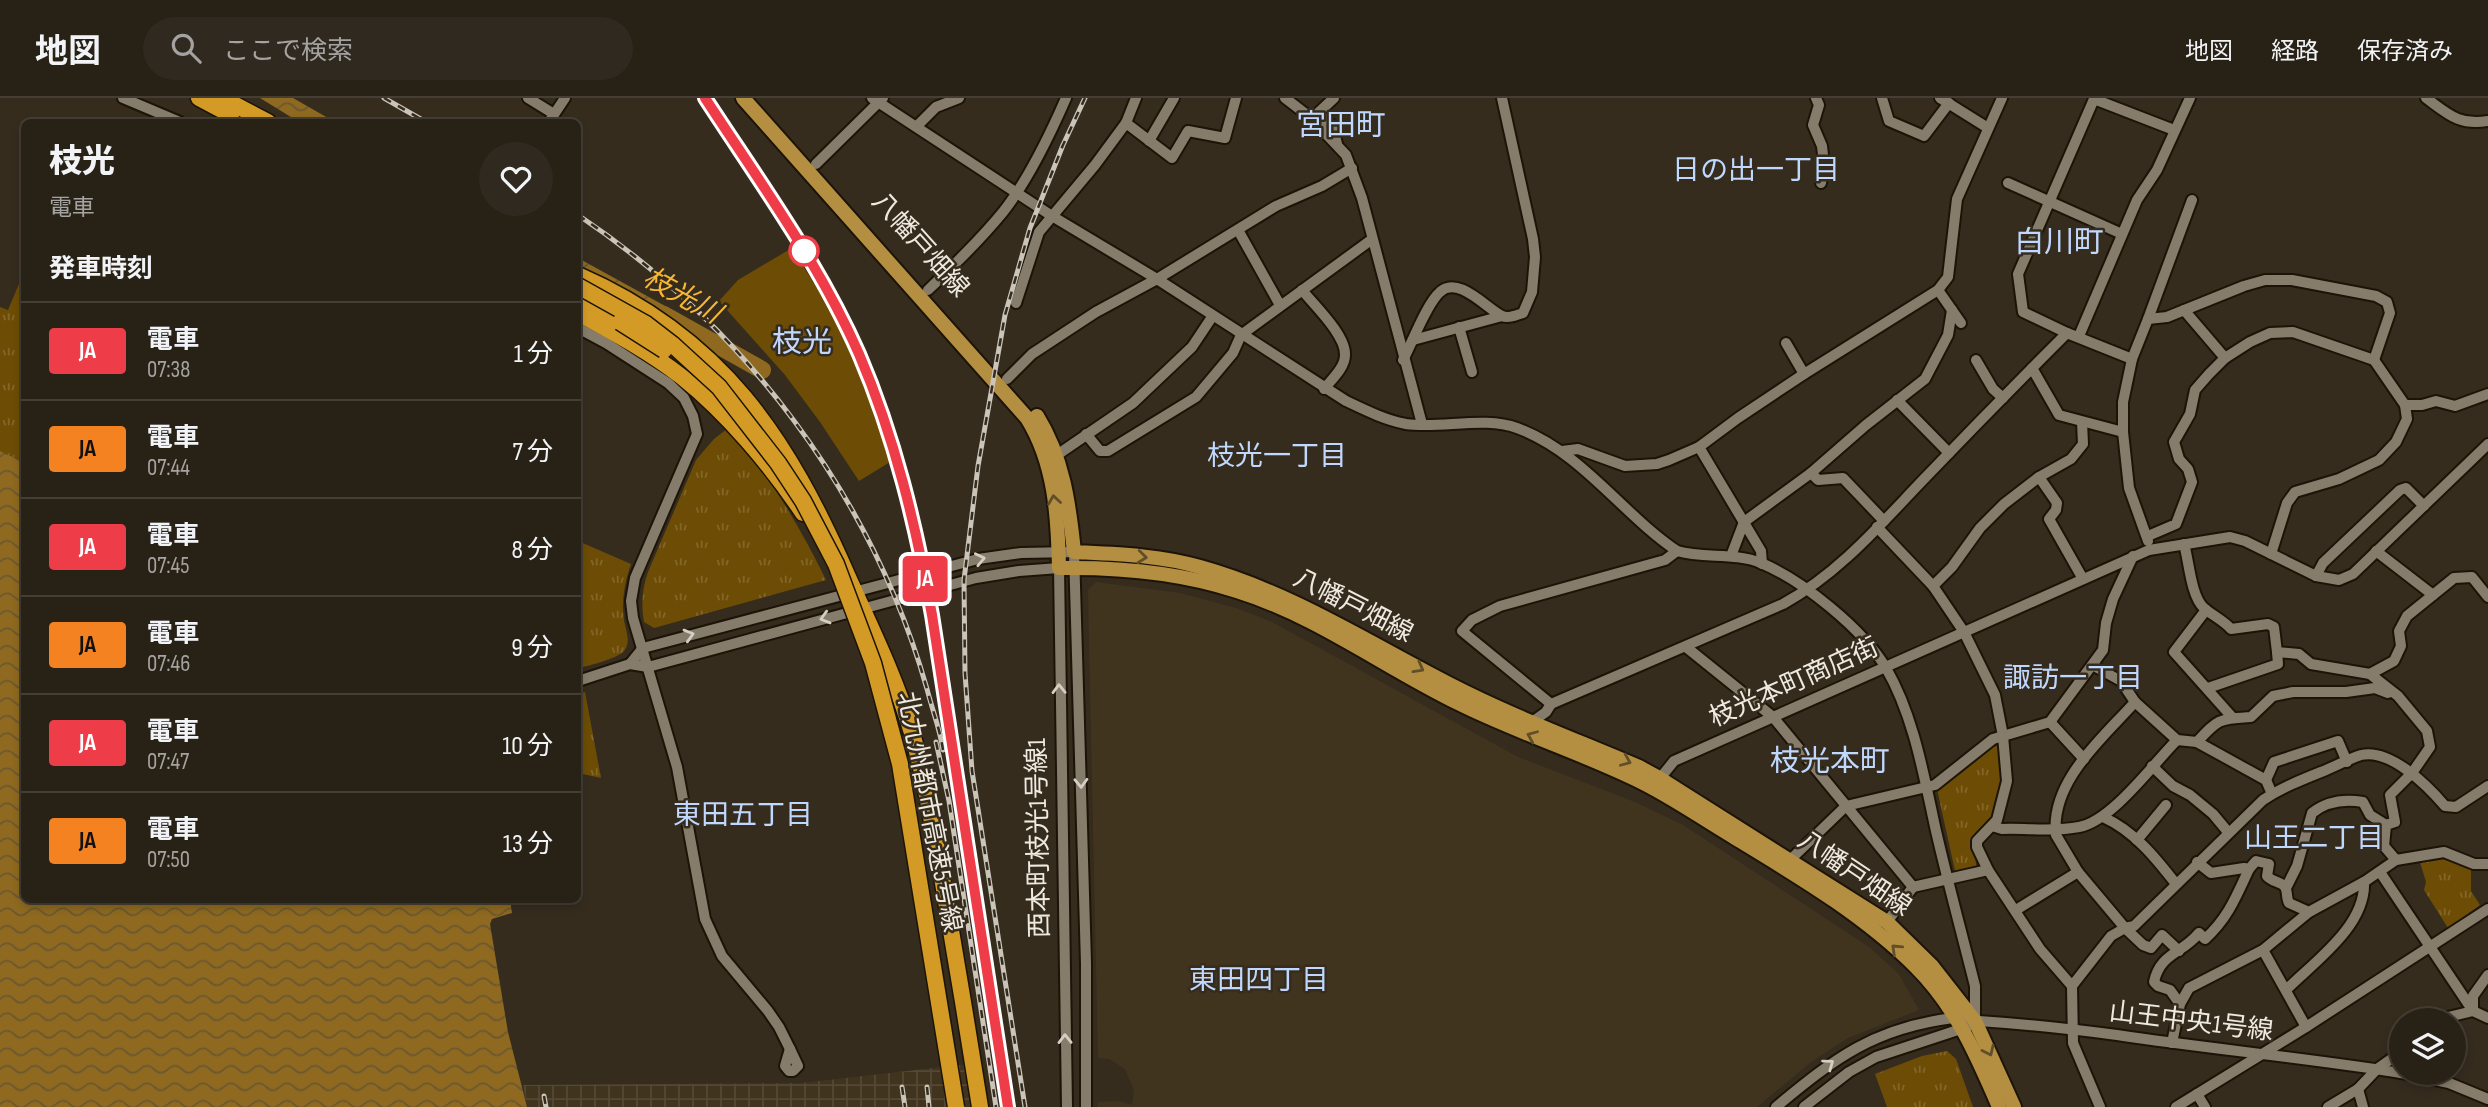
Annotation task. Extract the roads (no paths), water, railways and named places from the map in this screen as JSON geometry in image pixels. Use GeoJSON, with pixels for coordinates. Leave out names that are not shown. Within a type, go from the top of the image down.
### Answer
{"type":"FeatureCollection","features":[{"type":"Feature","properties":{"kind":"highway"},"geometry":{"type":"LineString","coordinates":[[199,98],[239,119]]}},
{"type":"Feature","properties":{"kind":"highway"},"geometry":{"type":"LineString","coordinates":[[222,98],[262,119]]}},
{"type":"Feature","properties":{"kind":"highway"},"geometry":{"type":"LineString","coordinates":[[581,277],[650,313],[689,341],[737,387],[761,418],[808,507],[817,537],[856,609],[881,686],[917,770],[965,1007],[980,1107]]}},
{"type":"Feature","properties":{"kind":"highway","name":"北九州都市高速5号線"},"geometry":{"type":"LineString","coordinates":[[581,288],[646,324],[691,359],[738,408],[803,501],[836,564],[873,663],[900,764],[956,1107]]}},
{"type":"Feature","properties":{"kind":"highway","name":"北九州都市高速5号線"},"geometry":{"type":"LineString","coordinates":[[581,302],[620,322],[685,365],[732,408],[778,463]]}},
{"type":"Feature","properties":{"kind":"highway"},"geometry":{"type":"LineString","coordinates":[[581,315],[643,350],[681,376],[735,427],[808,507]]}},
{"type":"Feature","properties":{"kind":"highway"},"geometry":{"type":"LineString","coordinates":[[917,770],[971,1107]]}},
{"type":"Feature","properties":{"kind":"main road","name":"八幡戸畑線"},"geometry":{"type":"LineString","coordinates":[[743,98],[1027,418],[1041,444],[1051,478],[1057,518],[1059,568],[1125,569],[1157,573],[1214,584],[1252,596],[1313,622],[1461,705],[1656,783],[1791,859],[1887,922],[1932,966],[2014,1107]]}},
{"type":"Feature","properties":{"kind":"main road","name":"八幡戸畑線"},"geometry":{"type":"LineString","coordinates":[[755,98],[1036,414],[1057,455],[1066,488],[1074,552],[1133,555],[1179,562],[1255,585],[1307,607],[1448,684],[1639,767],[1656,783],[1878,932],[1919,970],[1965,1023],[1999,1107]]}},
{"type":"Feature","properties":{"kind":"street"},"geometry":{"type":"LineString","coordinates":[[123,98],[173,119]]}},
{"type":"Feature","properties":{"kind":"street"},"geometry":{"type":"LineString","coordinates":[[528,98],[551,118],[565,98]]}},
{"type":"Feature","properties":{"kind":"street"},"geometry":{"type":"LineString","coordinates":[[917,126],[936,107],[959,98]]}},
{"type":"Feature","properties":{"kind":"street"},"geometry":{"type":"LineString","coordinates":[[928,290],[986,231],[1017,191],[1066,98]]}},
{"type":"Feature","properties":{"kind":"street"},"geometry":{"type":"LineString","coordinates":[[1016,303],[1039,232],[1126,123],[1136,98]]}},
{"type":"Feature","properties":{"kind":"street"},"geometry":{"type":"LineString","coordinates":[[1149,141],[1174,98]]}},
{"type":"Feature","properties":{"kind":"street"},"geometry":{"type":"LineString","coordinates":[[1126,123],[1172,158],[1188,131],[1225,138],[1236,98]]}},
{"type":"Feature","properties":{"kind":"street"},"geometry":{"type":"LineString","coordinates":[[1286,98],[1311,118],[1337,145],[1352,168],[1422,424]]}},
{"type":"Feature","properties":{"kind":"street"},"geometry":{"type":"LineString","coordinates":[[1334,98],[1318,113],[1333,126],[1337,145]]}},
{"type":"Feature","properties":{"kind":"street"},"geometry":{"type":"LineString","coordinates":[[1413,340],[1523,313],[1532,292],[1535,257],[1502,98]]}},
{"type":"Feature","properties":{"kind":"street"},"geometry":{"type":"LineString","coordinates":[[1816,98],[1819,105],[1813,125],[1822,146],[1824,164],[1821,183]]}},
{"type":"Feature","properties":{"kind":"street"},"geometry":{"type":"LineString","coordinates":[[1882,98],[1889,121],[1924,136],[1944,101],[1988,128]]}},
{"type":"Feature","properties":{"kind":"street"},"geometry":{"type":"LineString","coordinates":[[1562,452],[1578,449],[1625,466],[1657,464],[1699,447],[1804,374],[1938,290],[1948,277],[1958,200],[2002,98]]}},
{"type":"Feature","properties":{"kind":"street"},"geometry":{"type":"LineString","coordinates":[[2132,359],[2023,312],[2018,274],[2093,98],[2174,130]]}},
{"type":"Feature","properties":{"kind":"street"},"geometry":{"type":"LineString","coordinates":[[2079,336],[2137,200],[2157,170],[2190,98]]}},
{"type":"Feature","properties":{"kind":"street"},"geometry":{"type":"LineString","coordinates":[[2426,98],[2454,119],[2472,123],[2488,121]]}},
{"type":"Feature","properties":{"kind":"street"},"geometry":{"type":"LineString","coordinates":[[816,164],[879,100],[1052,216],[1157,279],[1346,401],[1406,424],[1514,427],[1539,437],[1562,452],[1677,551],[1689,555],[1731,556],[1762,564],[1808,590],[1844,621],[1885,667],[1908,720],[1975,986],[1965,1023]]}},
{"type":"Feature","properties":{"kind":"street"},"geometry":{"type":"LineString","coordinates":[[1007,379],[1032,354],[1096,312],[1157,279],[1276,206],[1322,186],[1352,168]]}},
{"type":"Feature","properties":{"kind":"street"},"geometry":{"type":"LineString","coordinates":[[2008,183],[2122,233]]}},
{"type":"Feature","properties":{"kind":"street"},"geometry":{"type":"LineString","coordinates":[[2149,550],[2148,536],[2129,488],[2123,402],[2132,359],[2192,200]]}},
{"type":"Feature","properties":{"kind":"street"},"geometry":{"type":"LineString","coordinates":[[1238,230],[1280,304]]}},
{"type":"Feature","properties":{"kind":"street"},"geometry":{"type":"LineString","coordinates":[[1086,434],[1100,451],[1108,451],[1196,397],[1233,353],[1241,335],[1371,240]]}},
{"type":"Feature","properties":{"kind":"street"},"geometry":{"type":"LineString","coordinates":[[2148,319],[2167,317],[2244,286],[2265,281],[2292,280],[2376,296],[2387,303],[2390,313],[2374,360]]}},
{"type":"Feature","properties":{"kind":"street"},"geometry":{"type":"LineString","coordinates":[[1403,360],[1433,301],[1449,286],[1458,287],[1502,316]]}},
{"type":"Feature","properties":{"kind":"street"},"geometry":{"type":"LineString","coordinates":[[1302,289],[1340,337],[1345,355],[1341,368],[1324,388]]}},
{"type":"Feature","properties":{"kind":"street"},"geometry":{"type":"LineString","coordinates":[[1938,290],[1961,323]]}},
{"type":"Feature","properties":{"kind":"street"},"geometry":{"type":"LineString","coordinates":[[1731,556],[1744,522],[1811,473],[1925,379],[1948,335],[1952,310]]}},
{"type":"Feature","properties":{"kind":"street"},"geometry":{"type":"LineString","coordinates":[[2184,310],[2225,358]]}},
{"type":"Feature","properties":{"kind":"street"},"geometry":{"type":"LineString","coordinates":[[1057,455],[1133,403],[1192,347],[1212,317]]}},
{"type":"Feature","properties":{"kind":"street"},"geometry":{"type":"LineString","coordinates":[[1459,327],[1472,372]]}},
{"type":"Feature","properties":{"kind":"street"},"geometry":{"type":"LineString","coordinates":[[581,330],[667,383],[684,398],[693,416],[696,434],[635,578],[631,601],[633,618],[677,766],[705,919],[722,956],[774,1019],[790,1049]]}},
{"type":"Feature","properties":{"kind":"street"},"geometry":{"type":"LineString","coordinates":[[2148,536],[2176,524],[2193,482],[2188,469],[2179,459],[2174,442],[2190,414],[2195,390],[2225,358],[2250,342],[2270,333],[2293,332],[2374,360],[2405,405],[2407,419],[2396,442],[2379,460],[2339,479],[2295,492],[2287,503],[2271,554]]}},
{"type":"Feature","properties":{"kind":"street"},"geometry":{"type":"LineString","coordinates":[[1532,722],[1546,712],[1551,704],[1783,604],[1808,590],[1833,571],[2067,333]]}},
{"type":"Feature","properties":{"kind":"street"},"geometry":{"type":"LineString","coordinates":[[1786,344],[1804,374]]}},
{"type":"Feature","properties":{"kind":"street"},"geometry":{"type":"LineString","coordinates":[[1976,360],[1993,388],[2003,398]]}},
{"type":"Feature","properties":{"kind":"street"},"geometry":{"type":"LineString","coordinates":[[2032,368],[2059,415],[2123,432]]}},
{"type":"Feature","properties":{"kind":"street"},"geometry":{"type":"LineString","coordinates":[[2405,405],[2422,405],[2436,401],[2455,406],[2486,396]]}},
{"type":"Feature","properties":{"kind":"street"},"geometry":{"type":"LineString","coordinates":[[1897,400],[1949,453]]}},
{"type":"Feature","properties":{"kind":"street"},"geometry":{"type":"LineString","coordinates":[[1933,586],[1952,567],[1980,528],[2004,504],[2039,477],[2071,459],[2083,444],[2082,422]]}},
{"type":"Feature","properties":{"kind":"street"},"geometry":{"type":"LineString","coordinates":[[2424,506],[2406,488],[2400,490],[2323,563],[2316,576],[2339,580],[2353,574],[2376,551],[2424,506],[2488,444]]}},
{"type":"Feature","properties":{"kind":"street"},"geometry":{"type":"LineString","coordinates":[[1699,447],[1761,551],[1762,564]]}},
{"type":"Feature","properties":{"kind":"street"},"geometry":{"type":"LineString","coordinates":[[1811,473],[1818,480],[1843,478],[1933,586],[1964,632],[1995,695],[2003,736],[2007,780],[1997,820],[1977,841],[1977,847],[1988,870],[2039,949],[2072,986]]}},
{"type":"Feature","properties":{"kind":"street"},"geometry":{"type":"LineString","coordinates":[[2039,477],[2057,503],[2056,510],[2049,519],[2083,579]]}},
{"type":"Feature","properties":{"kind":"street","name":"枝光本町商店街"},"geometry":{"type":"LineString","coordinates":[[1656,783],[1674,761],[2149,550],[2230,537],[2245,541],[2316,576]]}},
{"type":"Feature","properties":{"kind":"street"},"geometry":{"type":"LineString","coordinates":[[2184,544],[2198,601],[2206,610],[2223,620],[2231,629],[2268,624],[2274,627],[2278,664],[2208,688]]}},
{"type":"Feature","properties":{"kind":"street"},"geometry":{"type":"LineString","coordinates":[[1551,704],[1462,631],[1472,620],[1500,606],[1665,559],[1677,551]]}},
{"type":"Feature","properties":{"kind":"street"},"geometry":{"type":"LineString","coordinates":[[2376,551],[2433,595]]}},
{"type":"Feature","properties":{"kind":"street"},"geometry":{"type":"LineString","coordinates":[[581,680],[630,664],[643,648],[978,559],[1021,553],[1074,552]]}},
{"type":"Feature","properties":{"kind":"street","name":"西本町枝光1号線1"},"geometry":{"type":"LineString","coordinates":[[1074,552],[1086,963],[1086,1107]]}},
{"type":"Feature","properties":{"kind":"street"},"geometry":{"type":"LineString","coordinates":[[1791,859],[1846,806],[1935,785],[1993,739],[2050,722],[2104,650],[2106,624],[2113,600],[2133,556]]}},
{"type":"Feature","properties":{"kind":"street","name":"西本町枝光1号線1"},"geometry":{"type":"LineString","coordinates":[[1059,568],[1059,719],[1067,1107]]}},
{"type":"Feature","properties":{"kind":"street","name":"八幡戸畑線"},"geometry":{"type":"LineString","coordinates":[[630,664],[648,667],[976,578],[1059,568]]}},
{"type":"Feature","properties":{"kind":"street"},"geometry":{"type":"LineString","coordinates":[[2370,674],[2394,661],[2401,646],[2399,631],[2407,616],[2454,578],[2472,577],[2488,597]]}},
{"type":"Feature","properties":{"kind":"street"},"geometry":{"type":"LineString","coordinates":[[2206,610],[2174,652],[2232,717]]}},
{"type":"Feature","properties":{"kind":"street"},"geometry":{"type":"LineString","coordinates":[[1686,647],[1773,717],[1913,887]]}},
{"type":"Feature","properties":{"kind":"street"},"geometry":{"type":"LineString","coordinates":[[2277,652],[2299,654],[2311,664],[2370,674],[2398,696],[2427,731],[2430,747],[2412,773],[2390,795],[2391,823],[2384,846],[2396,860]]}},
{"type":"Feature","properties":{"kind":"street"},"geometry":{"type":"LineString","coordinates":[[2094,666],[2121,681],[2135,702],[2177,740],[2197,742],[2266,780],[2272,794]]}},
{"type":"Feature","properties":{"kind":"street"},"geometry":{"type":"LineString","coordinates":[[2197,742],[2216,722],[2232,717],[2251,717],[2273,696],[2293,692],[2346,692],[2375,688],[2398,696]]}},
{"type":"Feature","properties":{"kind":"street"},"geometry":{"type":"LineString","coordinates":[[2135,702],[2072,775],[2062,794],[2056,835],[2078,872],[2125,928],[2151,948],[2162,935],[2179,951]]}},
{"type":"Feature","properties":{"kind":"street"},"geometry":{"type":"LineString","coordinates":[[2050,722],[2084,759]]}},
{"type":"Feature","properties":{"kind":"street"},"geometry":{"type":"LineString","coordinates":[[1993,826],[2002,829],[2081,827],[2103,817],[2177,740]]}},
{"type":"Feature","properties":{"kind":"street"},"geometry":{"type":"LineString","coordinates":[[2266,780],[2274,762],[2338,741],[2347,762]]}},
{"type":"Feature","properties":{"kind":"street"},"geometry":{"type":"LineString","coordinates":[[2100,1107],[2073,1043],[2072,986],[2111,936],[2134,926],[2228,832],[2272,794],[2363,755],[2375,755],[2412,773],[2431,788],[2445,806],[2456,807],[2488,786]]}},
{"type":"Feature","properties":{"kind":"street"},"geometry":{"type":"LineString","coordinates":[[2152,766],[2173,786],[2190,795],[2213,814],[2228,832]]}},
{"type":"Feature","properties":{"kind":"street"},"geometry":{"type":"LineString","coordinates":[[2309,912],[2289,904],[2286,888],[2297,866],[2312,813],[2347,799],[2363,802],[2370,815],[2391,823],[2408,820]]}},
{"type":"Feature","properties":{"kind":"street"},"geometry":{"type":"LineString","coordinates":[[2137,840],[2166,805]]}},
{"type":"Feature","properties":{"kind":"street"},"geometry":{"type":"LineString","coordinates":[[2103,817],[2120,825],[2137,840],[2176,884]]}},
{"type":"Feature","properties":{"kind":"street"},"geometry":{"type":"LineString","coordinates":[[2172,1043],[2180,1004],[2189,988],[2263,950],[2309,912],[2364,882],[2396,860],[2444,852],[2474,864],[2488,864]]}},
{"type":"Feature","properties":{"kind":"street"},"geometry":{"type":"LineString","coordinates":[[2180,1004],[2171,990],[2154,982],[2157,968],[2190,945],[2199,933],[2205,939],[2214,930],[2229,913],[2256,861],[2269,864],[2267,876],[2286,888]]}},
{"type":"Feature","properties":{"kind":"street"},"geometry":{"type":"LineString","coordinates":[[2197,862],[2211,873],[2244,868],[2249,870]]}},
{"type":"Feature","properties":{"kind":"street"},"geometry":{"type":"LineString","coordinates":[[1887,922],[1913,887],[1988,870]]}},
{"type":"Feature","properties":{"kind":"street"},"geometry":{"type":"LineString","coordinates":[[2015,910],[2078,872]]}},
{"type":"Feature","properties":{"kind":"street"},"geometry":{"type":"LineString","coordinates":[[2380,872],[2473,1012]]}},
{"type":"Feature","properties":{"kind":"street"},"geometry":{"type":"LineString","coordinates":[[2286,990],[2351,926],[2364,890],[2364,882]]}},
{"type":"Feature","properties":{"kind":"street"},"geometry":{"type":"LineString","coordinates":[[2176,1107],[2264,1054],[2488,909]]}},
{"type":"Feature","properties":{"kind":"street"},"geometry":{"type":"LineString","coordinates":[[2263,950],[2306,1027]]}},
{"type":"Feature","properties":{"kind":"street"},"geometry":{"type":"LineString","coordinates":[[2473,1012],[2473,996],[2488,975]]}},
{"type":"Feature","properties":{"kind":"street"},"geometry":{"type":"LineString","coordinates":[[2466,1013],[2473,1012],[2488,1018]]}},
{"type":"Feature","properties":{"kind":"street"},"geometry":{"type":"LineString","coordinates":[[1782,1105],[1810,1078],[1861,1044],[1892,1032],[1965,1023]]}},
{"type":"Feature","properties":{"kind":"street"},"geometry":{"type":"LineString","coordinates":[[1804,1107],[1849,1072],[1876,1057],[1965,1023]]}},
{"type":"Feature","properties":{"kind":"street","name":"山王中央1号線"},"geometry":{"type":"LineString","coordinates":[[1965,1023],[2074,1029],[2389,1071]]}},
{"type":"Feature","properties":{"kind":"street"},"geometry":{"type":"LineString","coordinates":[[2328,1107],[2358,1089],[2389,1060]]}},
{"type":"Feature","properties":{"kind":"street","name":"山王中央1号線"},"geometry":{"type":"LineString","coordinates":[[2454,1085],[2488,1098]]}},
{"type":"Feature","properties":{"kind":"street"},"geometry":{"type":"LineString","coordinates":[[2358,1089],[2362,1107]]}},
{"type":"Feature","properties":{"kind":"street"},"geometry":{"type":"LineString","coordinates":[[2197,1094],[2205,1107]]}},
{"type":"Feature","properties":{"kind":"street"},"geometry":{"type":"LineString","coordinates":[[1067,1107],[1086,1107]]}},
{"type":"Feature","properties":{"kind":"water"},"geometry":{"type":"Polygon","coordinates":[[[260,98],[293,98],[330,119],[294,119],[260,98]]]}},
{"type":"Feature","properties":{"kind":"water"},"geometry":{"type":"Polygon","coordinates":[[[581,260],[687,318],[678,332],[581,280],[581,260]]]}},
{"type":"Feature","properties":{"kind":"water"},"geometry":{"type":"Polygon","coordinates":[[[0,451],[21,461],[21,903],[510,903],[512,913],[492,919],[490,924],[508,1032],[527,1107],[0,1107],[0,451]]]}},
{"type":"Feature","properties":{"kind":"waterway","name":"枝光川"},"geometry":{"type":"LineString","coordinates":[[664,315],[762,370]]}},
{"type":"Feature","properties":{"kind":"railway"},"geometry":{"type":"LineString","coordinates":[[384,98],[421,119]]}},
{"type":"Feature","properties":{"kind":"railway"},"geometry":{"type":"LineString","coordinates":[[705,98],[787,222],[825,286],[858,352],[878,401],[894,452],[921,555],[1008,1107]]}},
{"type":"Feature","properties":{"kind":"railway"},"geometry":{"type":"LineString","coordinates":[[1025,1107],[972,771],[965,673],[964,580],[978,466],[1005,315],[1030,228],[1085,98]]}},
{"type":"Feature","properties":{"kind":"railway"},"geometry":{"type":"LineString","coordinates":[[581,217],[638,259],[695,309],[747,363],[794,421],[836,483],[873,549],[903,617],[927,689],[943,750]]}},
{"type":"Feature","properties":{"kind":"railway"},"geometry":{"type":"LineString","coordinates":[[936,742],[949,801],[996,1107]]}},
{"type":"Feature","properties":{"kind":"railway"},"geometry":{"type":"LineString","coordinates":[[902,1087],[905,1107]]}},
{"type":"Feature","properties":{"kind":"railway"},"geometry":{"type":"LineString","coordinates":[[927,1087],[929,1107]]}},
{"type":"Feature","properties":{"kind":"railway"},"geometry":{"type":"LineString","coordinates":[[544,1096],[546,1107]]}},
{"type":"Feature","properties":{"kind":"train","name":"JA"},"geometry":{"type":"LineString","coordinates":[[705,98],[803,249],[835,304],[874,390],[907,492],[932,615],[1008,1107]]}},
{"type":"Feature","properties":{"kind":"district","name":"宮田町"},"geometry":{"type":"Point","coordinates":[1341,126]}},
{"type":"Feature","properties":{"kind":"district","name":"日の出一丁目"},"geometry":{"type":"Point","coordinates":[1756,170]}},
{"type":"Feature","properties":{"kind":"district","name":"白川町"},"geometry":{"type":"Point","coordinates":[2059,243]}},
{"type":"Feature","properties":{"kind":"district","name":"枝光"},"geometry":{"type":"Point","coordinates":[802,343]}},
{"type":"Feature","properties":{"kind":"district","name":"枝光一丁目"},"geometry":{"type":"Point","coordinates":[1277,456]}},
{"type":"Feature","properties":{"kind":"district","name":"諏訪一丁目"},"geometry":{"type":"Point","coordinates":[2073,678]}},
{"type":"Feature","properties":{"kind":"district","name":"枝光本町"},"geometry":{"type":"Point","coordinates":[1830,762]}},
{"type":"Feature","properties":{"kind":"district","name":"東田五丁目"},"geometry":{"type":"Point","coordinates":[743,815]}},
{"type":"Feature","properties":{"kind":"district","name":"山王二丁目"},"geometry":{"type":"Point","coordinates":[2314,838]}},
{"type":"Feature","properties":{"kind":"district","name":"東田四丁目"},"geometry":{"type":"Point","coordinates":[1259,980]}}]}
